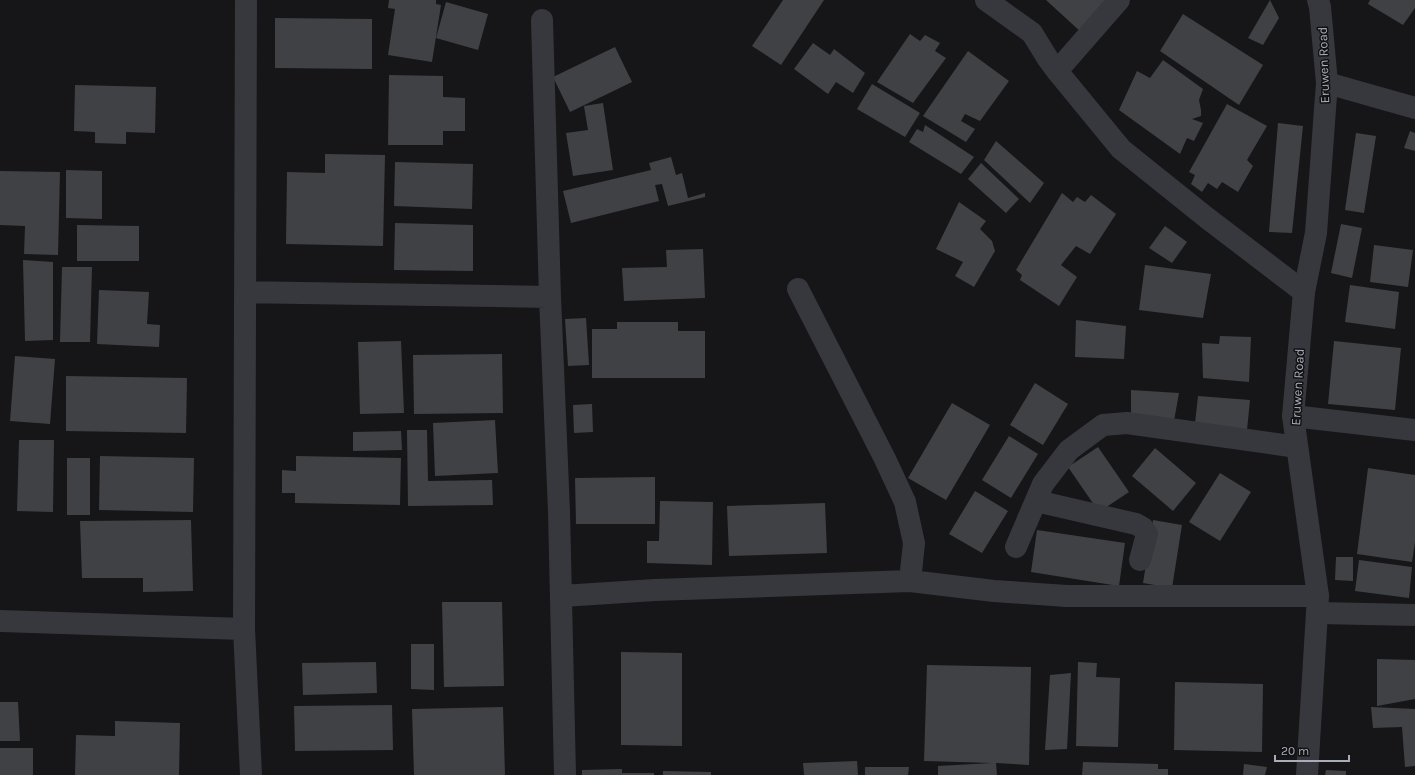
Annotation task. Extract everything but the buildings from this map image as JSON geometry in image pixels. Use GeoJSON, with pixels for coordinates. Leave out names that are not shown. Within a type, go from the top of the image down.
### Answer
{"type":"FeatureCollection","features":[{"type":"Feature","properties":{"kind":"street"},"geometry":{"type":"LineString","coordinates":[[246,0],[244,629],[251,775]]}},
{"type":"Feature","properties":{"kind":"street"},"geometry":{"type":"LineString","coordinates":[[986,0],[1032,33],[1057,71],[1121,149],[1304,292]]}},
{"type":"Feature","properties":{"kind":"street"},"geometry":{"type":"LineString","coordinates":[[1057,71],[1119,0]]}},
{"type":"Feature","properties":{"kind":"street","name":"Eruwen Road"},"geometry":{"type":"LineString","coordinates":[[1307,775],[1318,605],[1293,416],[1304,292],[1316,233],[1327,83],[1320,7],[1318,0]]}},
{"type":"Feature","properties":{"kind":"street"},"geometry":{"type":"LineString","coordinates":[[542,20],[550,298],[560,511],[565,775]]}},
{"type":"Feature","properties":{"kind":"street"},"geometry":{"type":"LineString","coordinates":[[1327,83],[1415,108]]}},
{"type":"Feature","properties":{"kind":"street"},"geometry":{"type":"LineString","coordinates":[[798,289],[885,459],[905,502],[914,543],[910,581]]}},
{"type":"Feature","properties":{"kind":"street"},"geometry":{"type":"LineString","coordinates":[[245,292],[550,298]]}},
{"type":"Feature","properties":{"kind":"street"},"geometry":{"type":"LineString","coordinates":[[1293,416],[1415,430]]}},
{"type":"Feature","properties":{"kind":"street"},"geometry":{"type":"LineString","coordinates":[[1016,547],[1043,484],[1069,450],[1103,425],[1127,423],[1297,447]]}},
{"type":"Feature","properties":{"kind":"street"},"geometry":{"type":"LineString","coordinates":[[1036,501],[1136,524],[1143,528],[1147,534],[1140,560]]}},
{"type":"Feature","properties":{"kind":"street"},"geometry":{"type":"LineString","coordinates":[[562,596],[655,590],[910,581],[994,591],[1067,596],[1318,605],[1415,615]]}},
{"type":"Feature","properties":{"kind":"street"},"geometry":{"type":"LineString","coordinates":[[0,621],[244,629]]}}]}
